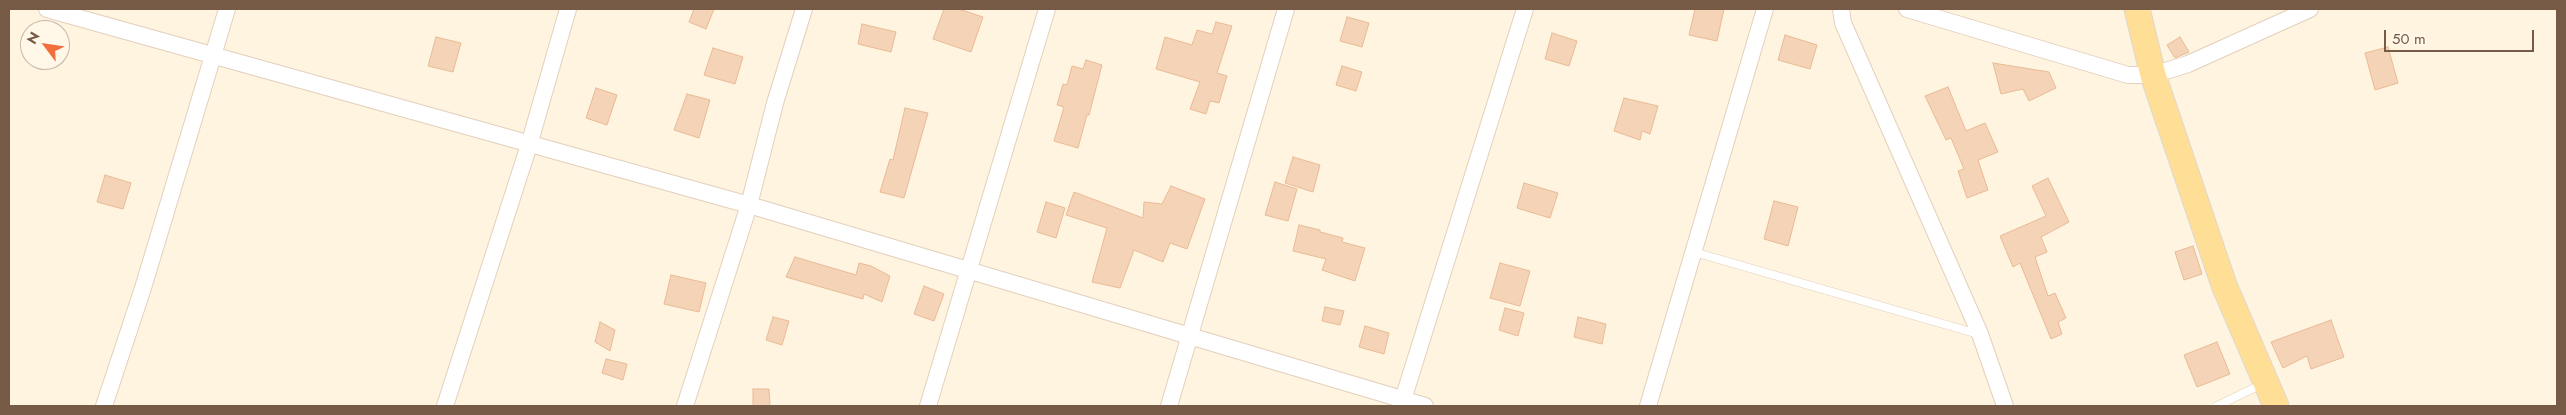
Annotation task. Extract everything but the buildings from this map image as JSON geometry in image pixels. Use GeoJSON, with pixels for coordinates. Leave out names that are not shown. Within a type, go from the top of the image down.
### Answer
{"type":"FeatureCollection","features":[{"type":"Feature","properties":{"kind":"main road"},"geometry":{"type":"LineString","coordinates":[[2137,9],[2153,75],[2224,285],[2276,406]]}},
{"type":"Feature","properties":{"kind":"street"},"geometry":{"type":"LineString","coordinates":[[47,9],[214,54],[749,205],[1190,337],[1402,403],[1425,406]]}},
{"type":"Feature","properties":{"kind":"street"},"geometry":{"type":"LineString","coordinates":[[104,406],[143,288],[227,9]]}},
{"type":"Feature","properties":{"kind":"street"},"geometry":{"type":"LineString","coordinates":[[445,406],[529,144],[568,9]]}},
{"type":"Feature","properties":{"kind":"street"},"geometry":{"type":"LineString","coordinates":[[685,406],[749,205],[776,103],[804,9]]}},
{"type":"Feature","properties":{"kind":"street"},"geometry":{"type":"LineString","coordinates":[[928,406],[1047,9]]}},
{"type":"Feature","properties":{"kind":"street"},"geometry":{"type":"LineString","coordinates":[[1169,406],[1286,9]]}},
{"type":"Feature","properties":{"kind":"street"},"geometry":{"type":"LineString","coordinates":[[1402,403],[1525,9]]}},
{"type":"Feature","properties":{"kind":"street"},"geometry":{"type":"LineString","coordinates":[[1648,406],[1765,9]]}},
{"type":"Feature","properties":{"kind":"street"},"geometry":{"type":"LineString","coordinates":[[1841,9],[1843,23],[1980,334],[2005,406]]}},
{"type":"Feature","properties":{"kind":"street"},"geometry":{"type":"LineString","coordinates":[[1907,9],[2128,75],[2153,75],[2188,64],[2310,9]]}},
{"type":"Feature","properties":{"kind":"lane"},"geometry":{"type":"LineString","coordinates":[[1694,252],[1980,334]]}},
{"type":"Feature","properties":{"kind":"lane"},"geometry":{"type":"LineString","coordinates":[[2217,406],[2265,382]]}}]}
